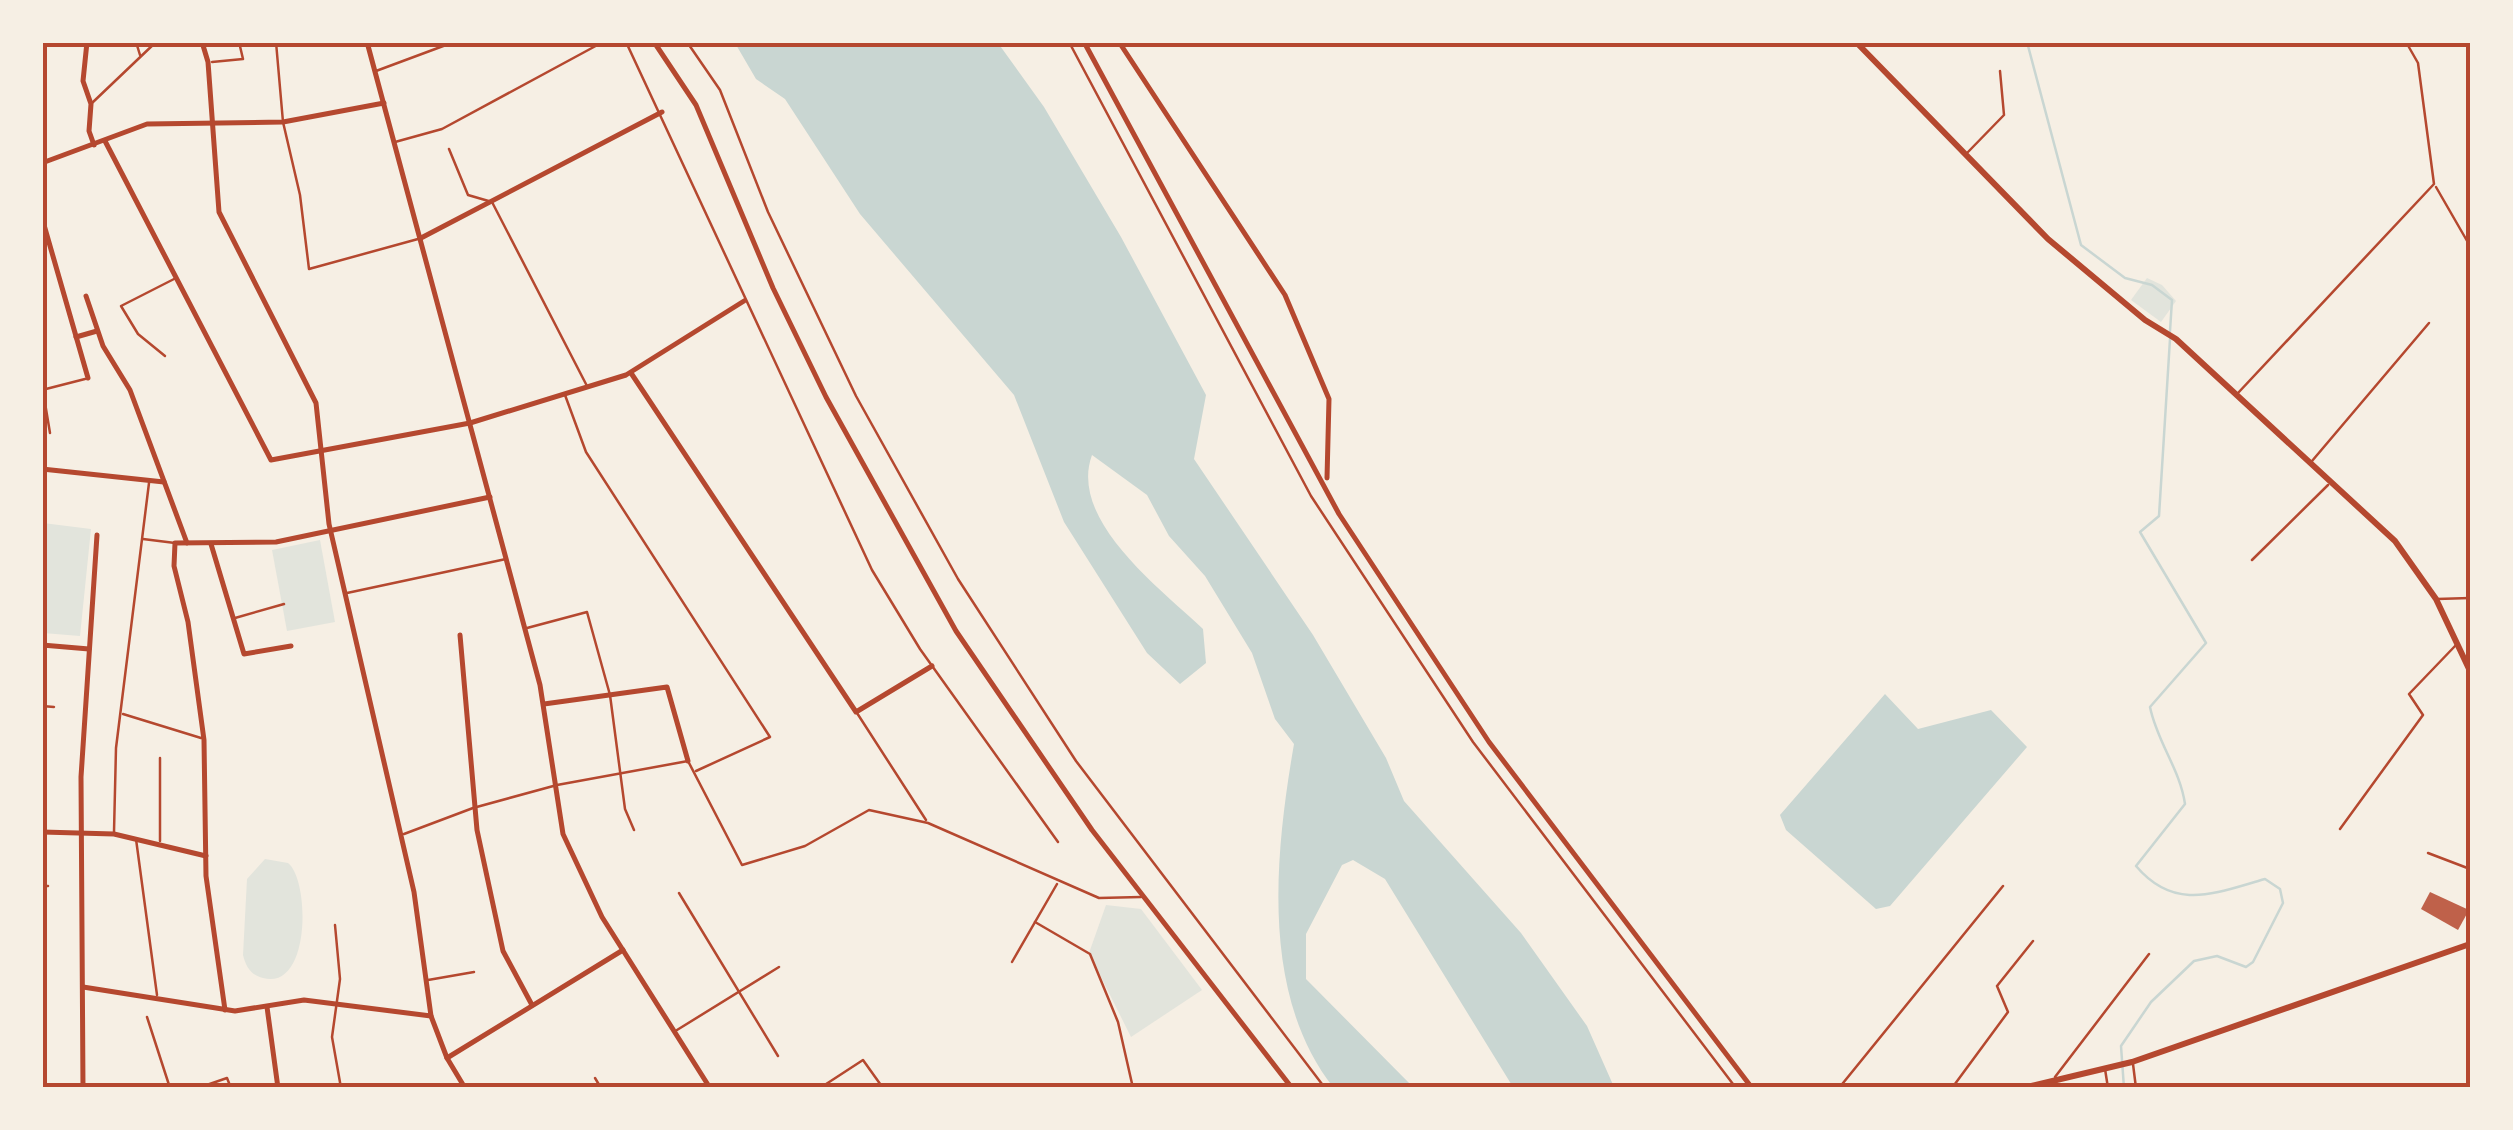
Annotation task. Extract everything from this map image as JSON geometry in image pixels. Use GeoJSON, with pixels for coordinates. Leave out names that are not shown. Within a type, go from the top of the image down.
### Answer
{"type":"FeatureCollection","features":[{"type":"Feature","properties":{"kind":"main road"},"geometry":{"type":"LineString","coordinates":[[1856,43],[2048,239],[2238,392],[2395,541],[2436,599],[2470,671]]}},
{"type":"Feature","properties":{"kind":"main road"},"geometry":{"type":"LineString","coordinates":[[2023,1088],[2132,1062],[2470,944]]}},
{"type":"Feature","properties":{"kind":"street"},"geometry":{"type":"LineString","coordinates":[[88,42],[83,81],[91,104],[89,131],[94,145]]}},
{"type":"Feature","properties":{"kind":"street"},"geometry":{"type":"LineString","coordinates":[[202,42],[208,62],[219,212],[312,390],[323,443],[319,454],[330,530],[401,835],[431,1016],[447,1058],[465,1088]]}},
{"type":"Feature","properties":{"kind":"street"},"geometry":{"type":"LineString","coordinates":[[368,42],[526,629],[544,704],[563,834],[602,917],[676,1031],[706,1086]]}},
{"type":"Feature","properties":{"kind":"street"},"geometry":{"type":"LineString","coordinates":[[654,42],[696,105],[773,288],[910,552],[1010,713],[1143,897],[1292,1088]]}},
{"type":"Feature","properties":{"kind":"street"},"geometry":{"type":"LineString","coordinates":[[1084,42],[1350,530],[1490,742],[1752,1088]]}},
{"type":"Feature","properties":{"kind":"street"},"geometry":{"type":"LineString","coordinates":[[1120,42],[1285,295],[1329,400],[1327,478]]}},
{"type":"Feature","properties":{"kind":"street"},"geometry":{"type":"LineString","coordinates":[[42,164],[147,124],[283,122],[384,103]]}},
{"type":"Feature","properties":{"kind":"street"},"geometry":{"type":"LineString","coordinates":[[421,238],[662,112]]}},
{"type":"Feature","properties":{"kind":"street"},"geometry":{"type":"LineString","coordinates":[[104,141],[271,460],[470,423],[630,373],[744,301]]}},
{"type":"Feature","properties":{"kind":"street"},"geometry":{"type":"LineString","coordinates":[[42,218],[88,378]]}},
{"type":"Feature","properties":{"kind":"street"},"geometry":{"type":"LineString","coordinates":[[86,296],[97,331],[130,390],[187,543]]}},
{"type":"Feature","properties":{"kind":"street"},"geometry":{"type":"LineString","coordinates":[[76,337],[97,331]]}},
{"type":"Feature","properties":{"kind":"street"},"geometry":{"type":"LineString","coordinates":[[630,373],[856,712],[932,666]]}},
{"type":"Feature","properties":{"kind":"street"},"geometry":{"type":"LineString","coordinates":[[42,469],[164,482]]}},
{"type":"Feature","properties":{"kind":"street"},"geometry":{"type":"LineString","coordinates":[[225,1010],[207,856],[204,740],[188,622],[174,566],[175,544],[276,542],[490,497]]}},
{"type":"Feature","properties":{"kind":"street"},"geometry":{"type":"LineString","coordinates":[[83,1088],[79,831],[98,535]]}},
{"type":"Feature","properties":{"kind":"street"},"geometry":{"type":"LineString","coordinates":[[211,544],[244,654],[291,646]]}},
{"type":"Feature","properties":{"kind":"street"},"geometry":{"type":"LineString","coordinates":[[460,635],[473,808],[502,950],[532,1005]]}},
{"type":"Feature","properties":{"kind":"street"},"geometry":{"type":"LineString","coordinates":[[42,645],[89,648]]}},
{"type":"Feature","properties":{"kind":"street"},"geometry":{"type":"LineString","coordinates":[[544,704],[667,687],[688,761]]}},
{"type":"Feature","properties":{"kind":"street"},"geometry":{"type":"LineString","coordinates":[[42,832],[114,834],[207,856]]}},
{"type":"Feature","properties":{"kind":"street"},"geometry":{"type":"LineString","coordinates":[[447,1058],[624,949]]}},
{"type":"Feature","properties":{"kind":"street"},"geometry":{"type":"LineString","coordinates":[[82,987],[225,1010],[304,1000],[431,1016]]}},
{"type":"Feature","properties":{"kind":"street"},"geometry":{"type":"LineString","coordinates":[[267,1007],[278,1088]]}},
{"type":"Feature","properties":{"kind":"lane"},"geometry":{"type":"LineString","coordinates":[[136,42],[140,56]]}},
{"type":"Feature","properties":{"kind":"lane"},"geometry":{"type":"LineString","coordinates":[[91,104],[156,42]]}},
{"type":"Feature","properties":{"kind":"lane"},"geometry":{"type":"LineString","coordinates":[[208,62],[243,59],[239,42]]}},
{"type":"Feature","properties":{"kind":"lane"},"geometry":{"type":"LineString","coordinates":[[276,42],[283,122],[300,195],[309,270],[421,238]]}},
{"type":"Feature","properties":{"kind":"lane"},"geometry":{"type":"LineString","coordinates":[[375,71],[454,42]]}},
{"type":"Feature","properties":{"kind":"lane"},"geometry":{"type":"LineString","coordinates":[[394,142],[442,130],[603,42]]}},
{"type":"Feature","properties":{"kind":"lane"},"geometry":{"type":"LineString","coordinates":[[626,42],[662,112],[744,301],[872,570],[932,666],[1058,842]]}},
{"type":"Feature","properties":{"kind":"lane"},"geometry":{"type":"LineString","coordinates":[[2406,42],[2418,63],[2434,184],[2470,246]]}},
{"type":"Feature","properties":{"kind":"lane"},"geometry":{"type":"LineString","coordinates":[[1967,153],[2004,116],[2000,71]]}},
{"type":"Feature","properties":{"kind":"lane"},"geometry":{"type":"LineString","coordinates":[[449,149],[468,195],[492,202],[588,387]]}},
{"type":"Feature","properties":{"kind":"lane"},"geometry":{"type":"LineString","coordinates":[[2238,392],[2434,184]]}},
{"type":"Feature","properties":{"kind":"lane"},"geometry":{"type":"LineString","coordinates":[[164,356],[138,334],[121,306],[178,277]]}},
{"type":"Feature","properties":{"kind":"lane"},"geometry":{"type":"LineString","coordinates":[[2312,461],[2429,323]]}},
{"type":"Feature","properties":{"kind":"lane"},"geometry":{"type":"LineString","coordinates":[[50,433],[43,390],[88,378]]}},
{"type":"Feature","properties":{"kind":"lane"},"geometry":{"type":"LineString","coordinates":[[565,394],[586,452],[770,737],[694,772]]}},
{"type":"Feature","properties":{"kind":"lane"},"geometry":{"type":"LineString","coordinates":[[114,834],[116,748],[149,480]]}},
{"type":"Feature","properties":{"kind":"lane"},"geometry":{"type":"LineString","coordinates":[[2252,560],[2333,481]]}},
{"type":"Feature","properties":{"kind":"lane"},"geometry":{"type":"LineString","coordinates":[[142,538],[175,544]]}},
{"type":"Feature","properties":{"kind":"lane"},"geometry":{"type":"LineString","coordinates":[[346,593],[508,559]]}},
{"type":"Feature","properties":{"kind":"lane"},"geometry":{"type":"LineString","coordinates":[[2436,599],[2470,598]]}},
{"type":"Feature","properties":{"kind":"lane"},"geometry":{"type":"LineString","coordinates":[[233,618],[284,604]]}},
{"type":"Feature","properties":{"kind":"lane"},"geometry":{"type":"LineString","coordinates":[[526,629],[587,612],[610,695],[625,809],[634,830]]}},
{"type":"Feature","properties":{"kind":"lane"},"geometry":{"type":"LineString","coordinates":[[2340,829],[2423,716],[2409,694],[2457,644]]}},
{"type":"Feature","properties":{"kind":"lane"},"geometry":{"type":"LineString","coordinates":[[42,706],[54,707]]}},
{"type":"Feature","properties":{"kind":"lane"},"geometry":{"type":"LineString","coordinates":[[856,712],[928,823]]}},
{"type":"Feature","properties":{"kind":"lane"},"geometry":{"type":"LineString","coordinates":[[122,714],[204,740]]}},
{"type":"Feature","properties":{"kind":"lane"},"geometry":{"type":"LineString","coordinates":[[160,758],[160,843]]}},
{"type":"Feature","properties":{"kind":"lane"},"geometry":{"type":"LineString","coordinates":[[401,835],[473,808],[557,785],[688,761],[742,866],[805,846],[869,810],[928,823],[1099,898],[1143,897]]}},
{"type":"Feature","properties":{"kind":"lane"},"geometry":{"type":"LineString","coordinates":[[136,838],[158,1001]]}},
{"type":"Feature","properties":{"kind":"lane"},"geometry":{"type":"LineString","coordinates":[[2428,853],[2470,869]]}},
{"type":"Feature","properties":{"kind":"lane"},"geometry":{"type":"LineString","coordinates":[[1012,962],[1058,883]]}},
{"type":"Feature","properties":{"kind":"lane"},"geometry":{"type":"LineString","coordinates":[[1839,1088],[2003,886]]}},
{"type":"Feature","properties":{"kind":"lane"},"geometry":{"type":"LineString","coordinates":[[679,894],[778,1056]]}},
{"type":"Feature","properties":{"kind":"lane"},"geometry":{"type":"LineString","coordinates":[[1035,922],[1090,954],[1118,1022],[1132,1088]]}},
{"type":"Feature","properties":{"kind":"lane"},"geometry":{"type":"LineString","coordinates":[[335,925],[340,980],[332,1037],[340,1088]]}},
{"type":"Feature","properties":{"kind":"lane"},"geometry":{"type":"LineString","coordinates":[[1952,1088],[2008,1012],[1997,986],[2033,941]]}},
{"type":"Feature","properties":{"kind":"lane"},"geometry":{"type":"LineString","coordinates":[[2054,1078],[2149,954]]}},
{"type":"Feature","properties":{"kind":"lane"},"geometry":{"type":"LineString","coordinates":[[676,1031],[778,967]]}},
{"type":"Feature","properties":{"kind":"lane"},"geometry":{"type":"LineString","coordinates":[[427,980],[474,972]]}},
{"type":"Feature","properties":{"kind":"lane"},"geometry":{"type":"LineString","coordinates":[[148,1016],[170,1088]]}},
{"type":"Feature","properties":{"kind":"lane"},"geometry":{"type":"LineString","coordinates":[[820,1088],[864,1060],[883,1088]]}},
{"type":"Feature","properties":{"kind":"lane"},"geometry":{"type":"LineString","coordinates":[[2132,1062],[2136,1088]]}},
{"type":"Feature","properties":{"kind":"lane"},"geometry":{"type":"LineString","coordinates":[[2107,1067],[2108,1088]]}},
{"type":"Feature","properties":{"kind":"lane"},"geometry":{"type":"LineString","coordinates":[[198,1088],[227,1078],[231,1088]]}},
{"type":"Feature","properties":{"kind":"lane"},"geometry":{"type":"LineString","coordinates":[[596,1078],[601,1088]]}},
{"type":"Feature","properties":{"kind":"path"},"geometry":{"type":"LineString","coordinates":[[687,42],[720,90],[768,212],[856,396],[958,579],[1076,761],[1325,1088]]}},
{"type":"Feature","properties":{"kind":"shaded area"},"geometry":{"type":"Polygon","coordinates":[[[735,43],[998,43],[1044,107],[1121,237],[1206,395],[1194,459],[1313,635],[1386,758],[1404,801],[1521,933],[1587,1026],[1614,1087],[1513,1087],[1385,879],[1353,860],[1342,865],[1306,934],[1306,979],[1413,1087],[1333,1087],[1310,1050],[1293,1010],[1284,967],[1279,876],[1294,744],[1275,719],[1252,653],[1205,576],[1169,536],[1147,495],[1092,455],[1088,479],[1093,504],[1106,528],[1143,574],[1203,629],[1206,663],[1180,684],[1147,653],[1064,522],[1014,395],[860,214],[785,99],[756,79],[735,43]]]}},
{"type":"Feature","properties":{"kind":"shaded area"},"geometry":{"type":"Polygon","coordinates":[[[2147,278],[2162,285],[2176,301],[2161,322],[2131,300],[2147,278]]]}},
{"type":"Feature","properties":{"kind":"shaded area"},"geometry":{"type":"Polygon","coordinates":[[[43,523],[91,529],[80,636],[43,633],[43,523]]]}},
{"type":"Feature","properties":{"kind":"shaded area"},"geometry":{"type":"Polygon","coordinates":[[[320,540],[335,622],[287,631],[272,550],[320,540]]]}},
{"type":"Feature","properties":{"kind":"shaded area"},"geometry":{"type":"Polygon","coordinates":[[[1885,694],[1918,729],[1991,710],[2027,747],[1890,906],[1876,909],[1786,830],[1780,815],[1885,694]]]}},
{"type":"Feature","properties":{"kind":"shaded area"},"geometry":{"type":"Polygon","coordinates":[[[265,859],[288,863],[295,873],[302,932],[290,968],[279,977],[263,978],[247,967],[243,955],[247,879],[265,859]]]}},
{"type":"Feature","properties":{"kind":"shaded area"},"geometry":{"type":"Polygon","coordinates":[[[1106,905],[1141,909],[1202,990],[1131,1037],[1089,953],[1106,905]]]}},
{"type":"Feature","properties":{"kind":"building"},"geometry":{"type":"Polygon","coordinates":[[[2430,892],[2469,910],[2458,930],[2421,909],[2430,892]]]}},
{"type":"Feature","properties":{"kind":"waterway"},"geometry":{"type":"LineString","coordinates":[[2027,42],[2081,245],[2125,278],[2152,285],[2172,300],[2170,331]]}},
{"type":"Feature","properties":{"kind":"waterway"},"geometry":{"type":"LineString","coordinates":[[2124,1088],[2121,1046],[2151,1002],[2194,961],[2217,956],[2246,967],[2253,962],[2283,903],[2280,889],[2265,879],[2212,893],[2181,894],[2151,880],[2136,866],[2185,804],[2150,707],[2206,643],[2140,532],[2159,516],[2170,339]]}}]}
